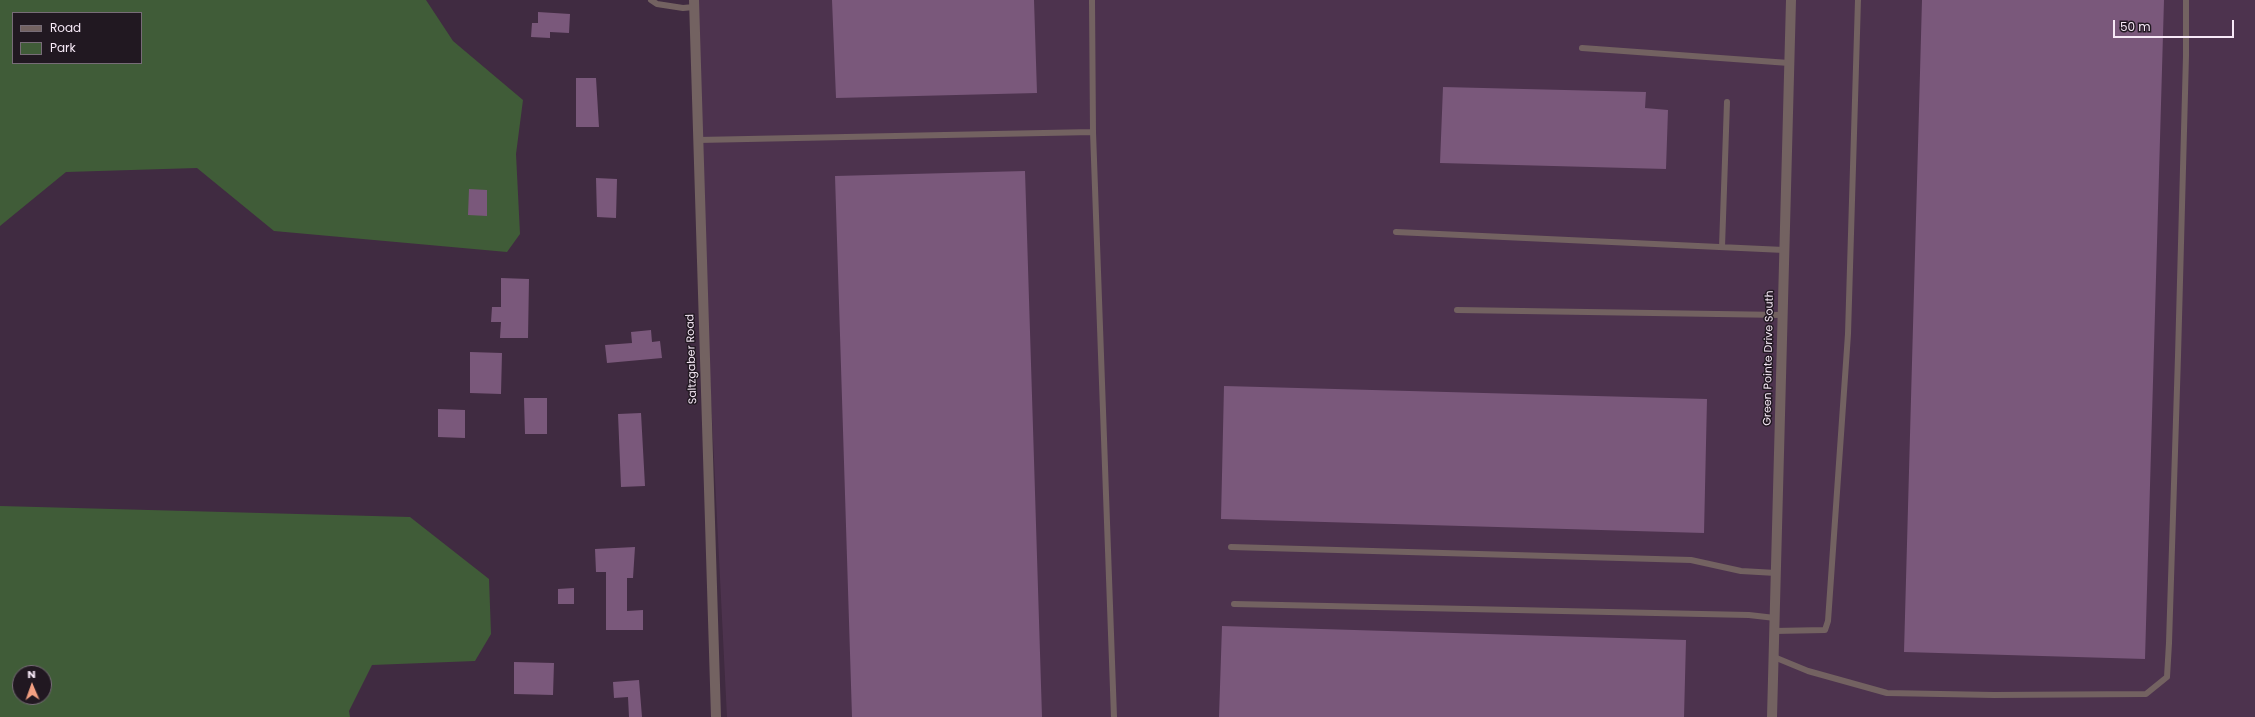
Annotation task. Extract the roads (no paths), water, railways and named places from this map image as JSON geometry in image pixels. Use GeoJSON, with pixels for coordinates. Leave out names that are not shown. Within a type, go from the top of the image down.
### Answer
{"type":"FeatureCollection","features":[{"type":"Feature","properties":{"kind":"street","name":"Green Pointe Drive South"},"geometry":{"type":"LineString","coordinates":[[1772,717],[1791,0]]}},
{"type":"Feature","properties":{"kind":"street","name":"Saltzgaber Road"},"geometry":{"type":"LineString","coordinates":[[694,4],[716,717]]}},
{"type":"Feature","properties":{"kind":"lane"},"geometry":{"type":"LineString","coordinates":[[651,0],[657,4],[683,8],[694,4]]}},
{"type":"Feature","properties":{"kind":"lane"},"geometry":{"type":"LineString","coordinates":[[1092,0],[1093,132],[1114,717]]}},
{"type":"Feature","properties":{"kind":"lane"},"geometry":{"type":"LineString","coordinates":[[1774,631],[1825,630],[1828,621],[1848,334],[1858,0]]}},
{"type":"Feature","properties":{"kind":"lane"},"geometry":{"type":"LineString","coordinates":[[1774,657],[1808,672],[1887,693],[1994,695],[2146,694],[2167,678],[2170,643],[2178,364],[2186,56],[2186,0]]}},
{"type":"Feature","properties":{"kind":"lane"},"geometry":{"type":"LineString","coordinates":[[1582,48],[1789,63]]}},
{"type":"Feature","properties":{"kind":"lane"},"geometry":{"type":"LineString","coordinates":[[1722,247],[1727,102]]}},
{"type":"Feature","properties":{"kind":"lane"},"geometry":{"type":"LineString","coordinates":[[698,140],[1093,132]]}},
{"type":"Feature","properties":{"kind":"lane"},"geometry":{"type":"LineString","coordinates":[[1396,232],[1784,250]]}},
{"type":"Feature","properties":{"kind":"lane"},"geometry":{"type":"LineString","coordinates":[[1457,310],[1783,315]]}},
{"type":"Feature","properties":{"kind":"lane"},"geometry":{"type":"LineString","coordinates":[[1231,546],[1691,560],[1741,571],[1776,573]]}},
{"type":"Feature","properties":{"kind":"lane"},"geometry":{"type":"LineString","coordinates":[[1234,604],[1749,615],[1775,618]]}}]}
